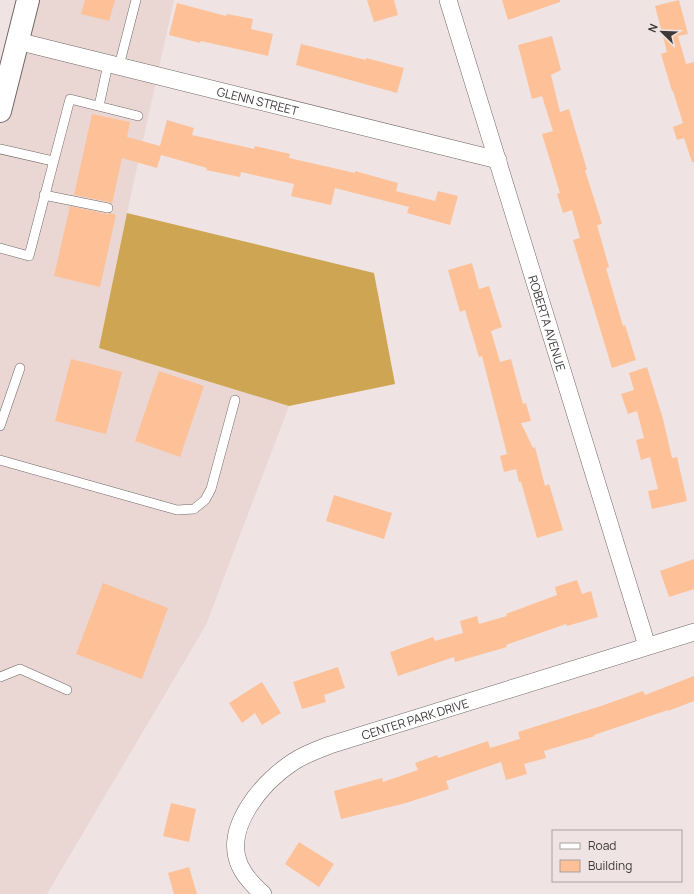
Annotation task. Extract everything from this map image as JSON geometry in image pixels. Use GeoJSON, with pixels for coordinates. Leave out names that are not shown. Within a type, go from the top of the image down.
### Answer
{"type":"FeatureCollection","features":[{"type":"Feature","properties":{"kind":"main road"},"geometry":{"type":"LineString","coordinates":[[0,111],[28,0]]}},
{"type":"Feature","properties":{"kind":"street","name":"ROBERTA AVENUE"},"geometry":{"type":"LineString","coordinates":[[448,0],[647,646]]}},
{"type":"Feature","properties":{"kind":"street","name":"GLENN STREET"},"geometry":{"type":"LineString","coordinates":[[17,41],[498,160]]}},
{"type":"Feature","properties":{"kind":"street","name":"CENTER PARK DRIVE"},"geometry":{"type":"LineString","coordinates":[[263,894],[251,883],[240,866],[236,849],[240,823],[259,791],[275,776],[306,754],[330,745],[694,632]]}},
{"type":"Feature","properties":{"kind":"lane"},"geometry":{"type":"LineString","coordinates":[[99,106],[136,0]]}},
{"type":"Feature","properties":{"kind":"lane"},"geometry":{"type":"LineString","coordinates":[[0,248],[29,256],[70,99],[138,116]]}},
{"type":"Feature","properties":{"kind":"lane"},"geometry":{"type":"LineString","coordinates":[[0,148],[53,161]]}},
{"type":"Feature","properties":{"kind":"lane"},"geometry":{"type":"LineString","coordinates":[[44,195],[108,208]]}},
{"type":"Feature","properties":{"kind":"lane"},"geometry":{"type":"LineString","coordinates":[[0,426],[20,368]]}},
{"type":"Feature","properties":{"kind":"lane"},"geometry":{"type":"LineString","coordinates":[[0,460],[177,510],[194,509],[205,500],[211,489],[235,400]]}},
{"type":"Feature","properties":{"kind":"lane"},"geometry":{"type":"LineString","coordinates":[[0,677],[20,669],[67,690]]}},
{"type":"Feature","properties":{"kind":"shaded area"},"geometry":{"type":"Polygon","coordinates":[[[28,0],[174,0],[99,348],[289,406],[206,625],[47,894],[0,894],[0,111],[28,0]]]}},
{"type":"Feature","properties":{"kind":"shaded area"},"geometry":{"type":"Polygon","coordinates":[[[127,213],[374,273],[395,384],[289,406],[99,348],[127,213]]]}},
{"type":"Feature","properties":{"kind":"building"},"geometry":{"type":"Polygon","coordinates":[[[85,0],[115,0],[109,21],[81,14],[85,0]]]}},
{"type":"Feature","properties":{"kind":"building"},"geometry":{"type":"Polygon","coordinates":[[[367,0],[394,0],[398,15],[374,22],[367,0]]]}},
{"type":"Feature","properties":{"kind":"building"},"geometry":{"type":"Polygon","coordinates":[[[502,0],[560,0],[560,2],[508,20],[502,0]]]}},
{"type":"Feature","properties":{"kind":"building"},"geometry":{"type":"Polygon","coordinates":[[[679,0],[688,34],[678,36],[686,64],[694,62],[694,162],[692,162],[684,138],[677,140],[673,127],[683,123],[661,54],[667,52],[655,6],[679,0]]]}},
{"type":"Feature","properties":{"kind":"building"},"geometry":{"type":"Polygon","coordinates":[[[177,3],[226,16],[227,14],[253,19],[251,29],[273,34],[268,56],[201,41],[200,43],[169,35],[177,3]]]}},
{"type":"Feature","properties":{"kind":"building"},"geometry":{"type":"Polygon","coordinates":[[[552,36],[561,70],[551,75],[560,112],[569,109],[587,170],[585,170],[602,224],[597,225],[609,267],[606,268],[623,326],[625,325],[636,360],[612,368],[573,240],[580,238],[572,210],[563,213],[557,194],[560,193],[542,134],[553,131],[542,96],[532,99],[518,45],[552,36]]]}},
{"type":"Feature","properties":{"kind":"building"},"geometry":{"type":"Polygon","coordinates":[[[301,44],[404,68],[397,93],[296,65],[301,44]]]}},
{"type":"Feature","properties":{"kind":"building"},"geometry":{"type":"Polygon","coordinates":[[[92,114],[130,122],[127,137],[160,146],[167,120],[194,128],[192,135],[254,149],[255,146],[290,154],[289,158],[355,173],[355,171],[398,183],[396,191],[435,201],[438,191],[458,196],[450,225],[407,213],[409,207],[335,188],[331,205],[291,196],[294,184],[241,172],[240,177],[206,170],[207,168],[161,155],[157,168],[122,158],[112,204],[109,202],[74,195],[92,114]]]}},
{"type":"Feature","properties":{"kind":"building"},"geometry":{"type":"Polygon","coordinates":[[[70,206],[116,215],[100,287],[54,276],[70,206]]]}},
{"type":"Feature","properties":{"kind":"building"},"geometry":{"type":"Polygon","coordinates":[[[472,263],[479,289],[489,286],[502,327],[491,331],[500,362],[511,359],[523,404],[526,403],[531,421],[521,423],[533,448],[535,447],[545,486],[549,484],[563,530],[537,538],[516,469],[504,472],[500,456],[507,454],[482,356],[479,357],[465,310],[460,312],[448,270],[472,263]]]}},
{"type":"Feature","properties":{"kind":"building"},"geometry":{"type":"Polygon","coordinates":[[[71,359],[122,372],[106,434],[55,421],[71,359]]]}},
{"type":"Feature","properties":{"kind":"building"},"geometry":{"type":"Polygon","coordinates":[[[647,367],[663,419],[672,458],[677,457],[687,501],[652,509],[648,491],[658,489],[650,457],[641,460],[636,440],[644,438],[637,411],[628,414],[621,394],[634,390],[629,373],[647,367]]]}},
{"type":"Feature","properties":{"kind":"building"},"geometry":{"type":"Polygon","coordinates":[[[159,371],[204,386],[180,457],[135,441],[159,371]]]}},
{"type":"Feature","properties":{"kind":"building"},"geometry":{"type":"Polygon","coordinates":[[[334,495],[392,513],[384,539],[326,521],[334,495]]]}},
{"type":"Feature","properties":{"kind":"building"},"geometry":{"type":"Polygon","coordinates":[[[694,559],[694,589],[669,597],[660,571],[694,559]]]}},
{"type":"Feature","properties":{"kind":"building"},"geometry":{"type":"Polygon","coordinates":[[[577,580],[582,594],[591,591],[598,617],[567,626],[566,624],[506,645],[507,647],[455,662],[454,657],[398,676],[390,652],[433,637],[435,641],[463,633],[460,621],[477,616],[479,624],[507,616],[506,614],[557,595],[555,587],[577,580]]]}},
{"type":"Feature","properties":{"kind":"building"},"geometry":{"type":"Polygon","coordinates":[[[103,583],[168,608],[142,679],[76,654],[103,583]]]}},
{"type":"Feature","properties":{"kind":"building"},"geometry":{"type":"Polygon","coordinates":[[[338,667],[345,688],[324,695],[326,702],[302,709],[293,682],[338,667]]]}},
{"type":"Feature","properties":{"kind":"building"},"geometry":{"type":"Polygon","coordinates":[[[694,676],[694,701],[594,735],[595,736],[544,751],[546,758],[524,764],[527,774],[506,780],[501,762],[446,781],[449,789],[406,803],[341,819],[334,791],[382,778],[383,782],[418,770],[415,763],[437,755],[438,758],[488,741],[490,748],[520,739],[518,732],[643,691],[645,695],[694,676]]]}},
{"type":"Feature","properties":{"kind":"building"},"geometry":{"type":"Polygon","coordinates":[[[262,682],[281,713],[262,725],[255,713],[242,723],[229,703],[262,682]]]}},
{"type":"Feature","properties":{"kind":"building"},"geometry":{"type":"Polygon","coordinates":[[[171,803],[196,809],[189,842],[163,836],[171,803]]]}},
{"type":"Feature","properties":{"kind":"building"},"geometry":{"type":"Polygon","coordinates":[[[299,842],[334,864],[319,887],[285,864],[299,842]]]}},
{"type":"Feature","properties":{"kind":"building"},"geometry":{"type":"Polygon","coordinates":[[[189,867],[197,894],[174,894],[168,873],[189,867]]]}}]}
